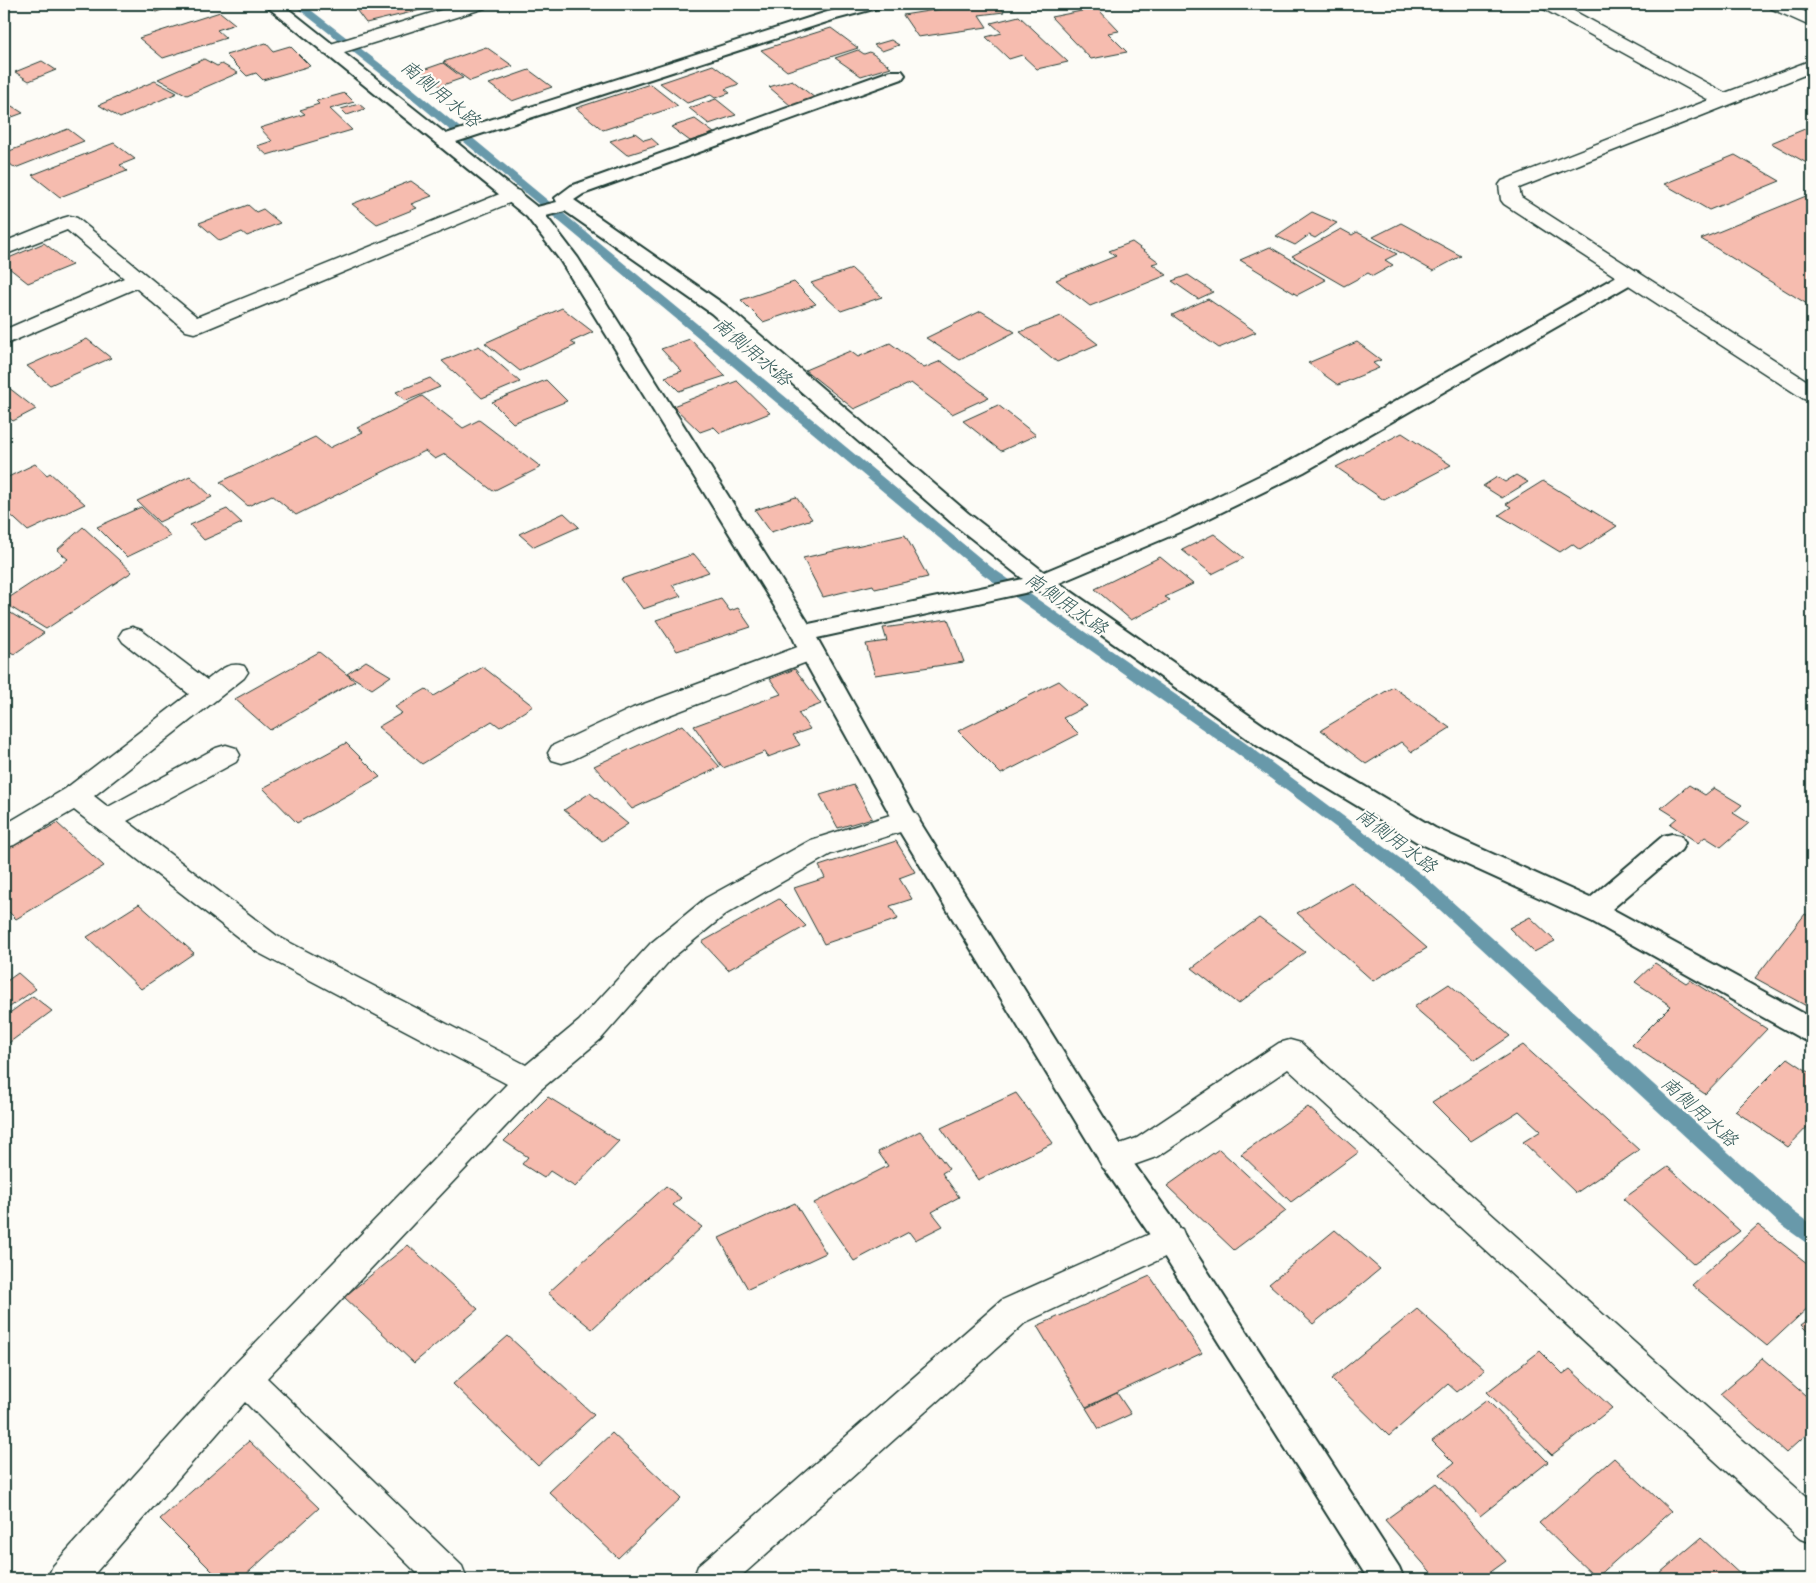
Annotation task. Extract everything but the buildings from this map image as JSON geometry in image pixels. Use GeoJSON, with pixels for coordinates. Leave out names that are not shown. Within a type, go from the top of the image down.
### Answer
{"type":"FeatureCollection","features":[{"type":"Feature","properties":{"kind":"street"},"geometry":{"type":"LineString","coordinates":[[331,50],[480,4]]}},
{"type":"Feature","properties":{"kind":"street"},"geometry":{"type":"LineString","coordinates":[[1548,4],[1725,101]]}},
{"type":"Feature","properties":{"kind":"street"},"geometry":{"type":"LineString","coordinates":[[1776,4],[1812,22]]}},
{"type":"Feature","properties":{"kind":"street"},"geometry":{"type":"LineString","coordinates":[[1812,66],[1509,185],[1511,200],[1812,394]]}},
{"type":"Feature","properties":{"kind":"street"},"geometry":{"type":"LineString","coordinates":[[4,249],[70,222],[194,326],[512,195]]}},
{"type":"Feature","properties":{"kind":"street"},"geometry":{"type":"LineString","coordinates":[[4,338],[138,280]]}},
{"type":"Feature","properties":{"kind":"street"},"geometry":{"type":"LineString","coordinates":[[132,636],[207,694]]}},
{"type":"Feature","properties":{"kind":"street"},"geometry":{"type":"LineString","coordinates":[[562,753],[642,715],[807,642]]}},
{"type":"Feature","properties":{"kind":"street"},"geometry":{"type":"LineString","coordinates":[[4,838],[76,796],[235,672]]}},
{"type":"Feature","properties":{"kind":"street"},"geometry":{"type":"LineString","coordinates":[[107,820],[226,755]]}},
{"type":"Feature","properties":{"kind":"street"},"geometry":{"type":"LineString","coordinates":[[76,796],[267,944],[529,1081]]}},
{"type":"Feature","properties":{"kind":"street"},"geometry":{"type":"LineString","coordinates":[[66,1579],[244,1378],[529,1081],[590,1030],[661,951],[716,906],[821,847],[906,820]]}},
{"type":"Feature","properties":{"kind":"street"},"geometry":{"type":"LineString","coordinates":[[1114,1159],[1148,1147],[1290,1052],[1812,1526]]}},
{"type":"Feature","properties":{"kind":"street"},"geometry":{"type":"LineString","coordinates":[[711,1579],[1014,1311],[1170,1239]]}},
{"type":"Feature","properties":{"kind":"street"},"geometry":{"type":"LineString","coordinates":[[244,1378],[449,1579]]}},
{"type":"Feature","properties":{"kind":"lane"},"geometry":{"type":"LineString","coordinates":[[272,4],[534,213],[568,258],[807,642],[906,820],[1114,1159],[1170,1239],[1388,1579]]}},
{"type":"Feature","properties":{"kind":"lane"},"geometry":{"type":"LineString","coordinates":[[444,140],[830,16],[875,4]]}},
{"type":"Feature","properties":{"kind":"lane"},"geometry":{"type":"LineString","coordinates":[[896,75],[578,190],[564,198],[568,205],[718,309],[960,518],[1042,582],[1267,740],[1426,835],[1592,911],[1812,1031]]}},
{"type":"Feature","properties":{"kind":"lane"},"geometry":{"type":"LineString","coordinates":[[534,213],[568,205]]}},
{"type":"Feature","properties":{"kind":"lane"},"geometry":{"type":"LineString","coordinates":[[807,642],[1042,582],[1181,523],[1296,467],[1631,276]]}},
{"type":"Feature","properties":{"kind":"lane"},"geometry":{"type":"LineString","coordinates":[[1592,911],[1672,843]]}},
{"type":"Feature","properties":{"kind":"waterway","name":"南側用水路"},"geometry":{"type":"LineString","coordinates":[[297,4],[408,90],[986,570],[1238,746],[1419,881],[1787,1218],[1812,1236]]}}]}
